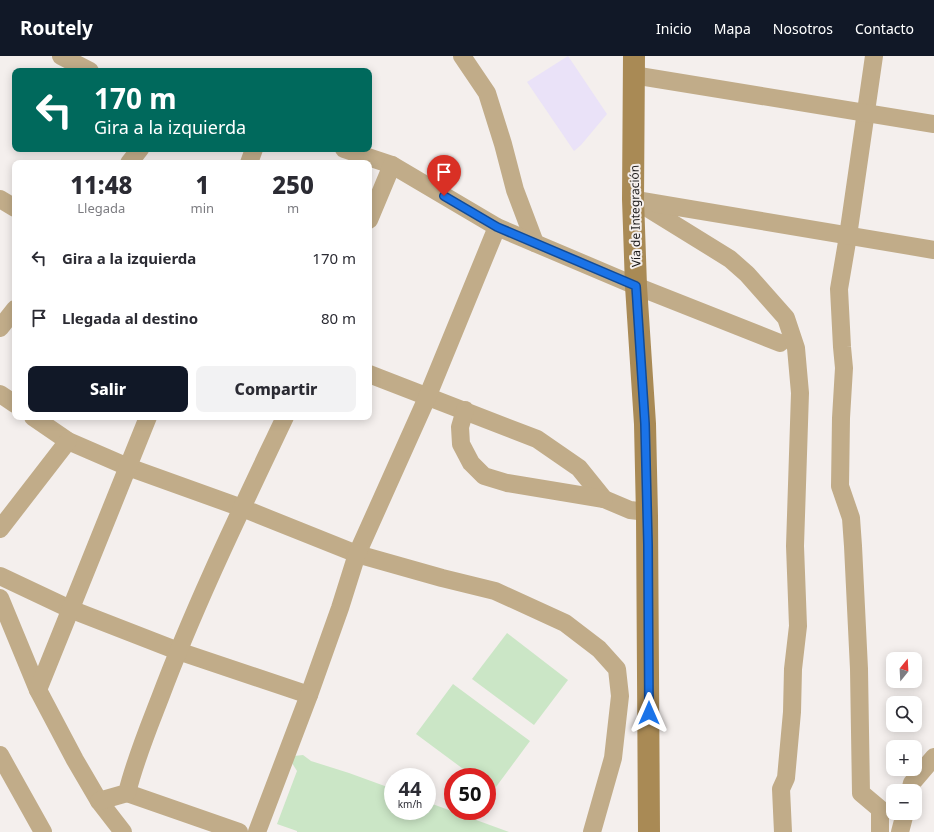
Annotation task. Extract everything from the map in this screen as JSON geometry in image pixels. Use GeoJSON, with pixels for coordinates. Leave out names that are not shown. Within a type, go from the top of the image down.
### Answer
{"type":"FeatureCollection","features":[{"type":"Feature","properties":{"kind":"main road","name":"Vía de Integración"},"geometry":{"type":"LineString","coordinates":[[634,66],[634,199],[636,286],[645,424],[647,512],[649,832]]}},
{"type":"Feature","properties":{"kind":"street"},"geometry":{"type":"LineString","coordinates":[[61,56],[84,68]]}},
{"type":"Feature","properties":{"kind":"street"},"geometry":{"type":"LineString","coordinates":[[462,56],[486,93],[503,144],[515,190],[534,243]]}},
{"type":"Feature","properties":{"kind":"street"},"geometry":{"type":"LineString","coordinates":[[874,56],[839,289],[844,368],[841,418],[840,486],[851,518],[853,546],[860,669],[861,793],[880,809],[880,832]]}},
{"type":"Feature","properties":{"kind":"street"},"geometry":{"type":"LineString","coordinates":[[634,66],[865,114],[934,124]]}},
{"type":"Feature","properties":{"kind":"street"},"geometry":{"type":"LineString","coordinates":[[131,160],[138,152]]}},
{"type":"Feature","properties":{"kind":"street"},"geometry":{"type":"LineString","coordinates":[[353,152],[392,165],[497,227],[636,286],[780,343]]}},
{"type":"Feature","properties":{"kind":"street"},"geometry":{"type":"LineString","coordinates":[[372,213],[392,165]]}},
{"type":"Feature","properties":{"kind":"street"},"geometry":{"type":"LineString","coordinates":[[0,199],[12,206]]}},
{"type":"Feature","properties":{"kind":"street"},"geometry":{"type":"LineString","coordinates":[[634,199],[934,250]]}},
{"type":"Feature","properties":{"kind":"street"},"geometry":{"type":"LineString","coordinates":[[634,199],[730,259],[747,274],[786,318],[796,348],[800,393],[795,546],[798,626],[793,669],[792,712],[786,778],[781,789],[783,832]]}},
{"type":"Feature","properties":{"kind":"street"},"geometry":{"type":"LineString","coordinates":[[257,832],[309,695],[358,554],[428,395],[497,227]]}},
{"type":"Feature","properties":{"kind":"street"},"geometry":{"type":"LineString","coordinates":[[0,328],[12,313]]}},
{"type":"Feature","properties":{"kind":"street"},"geometry":{"type":"LineString","coordinates":[[372,375],[428,395],[537,439],[579,468],[604,499]]}},
{"type":"Feature","properties":{"kind":"street"},"geometry":{"type":"LineString","coordinates":[[0,394],[12,402]]}},
{"type":"Feature","properties":{"kind":"street"},"geometry":{"type":"LineString","coordinates":[[465,410],[460,427],[461,444],[471,463],[484,476],[508,483],[604,499],[630,510],[647,512]]}},
{"type":"Feature","properties":{"kind":"street"},"geometry":{"type":"LineString","coordinates":[[37,420],[68,441],[128,467],[242,508],[358,554],[495,592],[565,623],[599,649],[617,669],[620,696],[613,758],[592,832]]}},
{"type":"Feature","properties":{"kind":"street"},"geometry":{"type":"LineString","coordinates":[[134,420],[139,440]]}},
{"type":"Feature","properties":{"kind":"street"},"geometry":{"type":"LineString","coordinates":[[38,690],[147,420]]}},
{"type":"Feature","properties":{"kind":"street"},"geometry":{"type":"LineString","coordinates":[[127,793],[132,771],[178,650],[284,420]]}},
{"type":"Feature","properties":{"kind":"street"},"geometry":{"type":"LineString","coordinates":[[0,529],[68,441]]}},
{"type":"Feature","properties":{"kind":"street"},"geometry":{"type":"LineString","coordinates":[[0,576],[70,609],[178,650],[309,695]]}},
{"type":"Feature","properties":{"kind":"street"},"geometry":{"type":"LineString","coordinates":[[0,598],[38,690],[75,760],[100,801],[123,832]]}},
{"type":"Feature","properties":{"kind":"street"},"geometry":{"type":"LineString","coordinates":[[0,755],[43,832]]}},
{"type":"Feature","properties":{"kind":"street"},"geometry":{"type":"LineString","coordinates":[[912,784],[934,758]]}},
{"type":"Feature","properties":{"kind":"street"},"geometry":{"type":"LineString","coordinates":[[100,801],[127,793],[239,832]]}},
{"type":"Feature","properties":{"kind":"street"},"geometry":{"type":"LineString","coordinates":[[900,832],[903,820]]}},
{"type":"Feature","properties":{"kind":"shaded area"},"geometry":{"type":"Polygon","coordinates":[[[568,56],[607,114],[581,145],[574,151],[527,82],[568,56]]]}},
{"type":"Feature","properties":{"kind":"green space"},"geometry":{"type":"Polygon","coordinates":[[[507,633],[568,680],[534,725],[472,679],[507,633]]]}},
{"type":"Feature","properties":{"kind":"green space"},"geometry":{"type":"Polygon","coordinates":[[[453,684],[530,741],[496,787],[496,768],[462,768],[416,734],[453,684]]]}},
{"type":"Feature","properties":{"kind":"green space"},"geometry":{"type":"Polygon","coordinates":[[[303,755],[311,761],[384,786],[384,820],[436,820],[436,805],[444,808],[444,820],[476,820],[509,832],[297,832],[277,824],[297,771],[292,763],[294,756],[303,755]]]}},
{"type":"Feature","properties":{"kind":"route"},"geometry":{"type":"LineString","coordinates":[[444,196],[497,227],[636,286],[645,424],[648,545],[649,713]]}}]}
